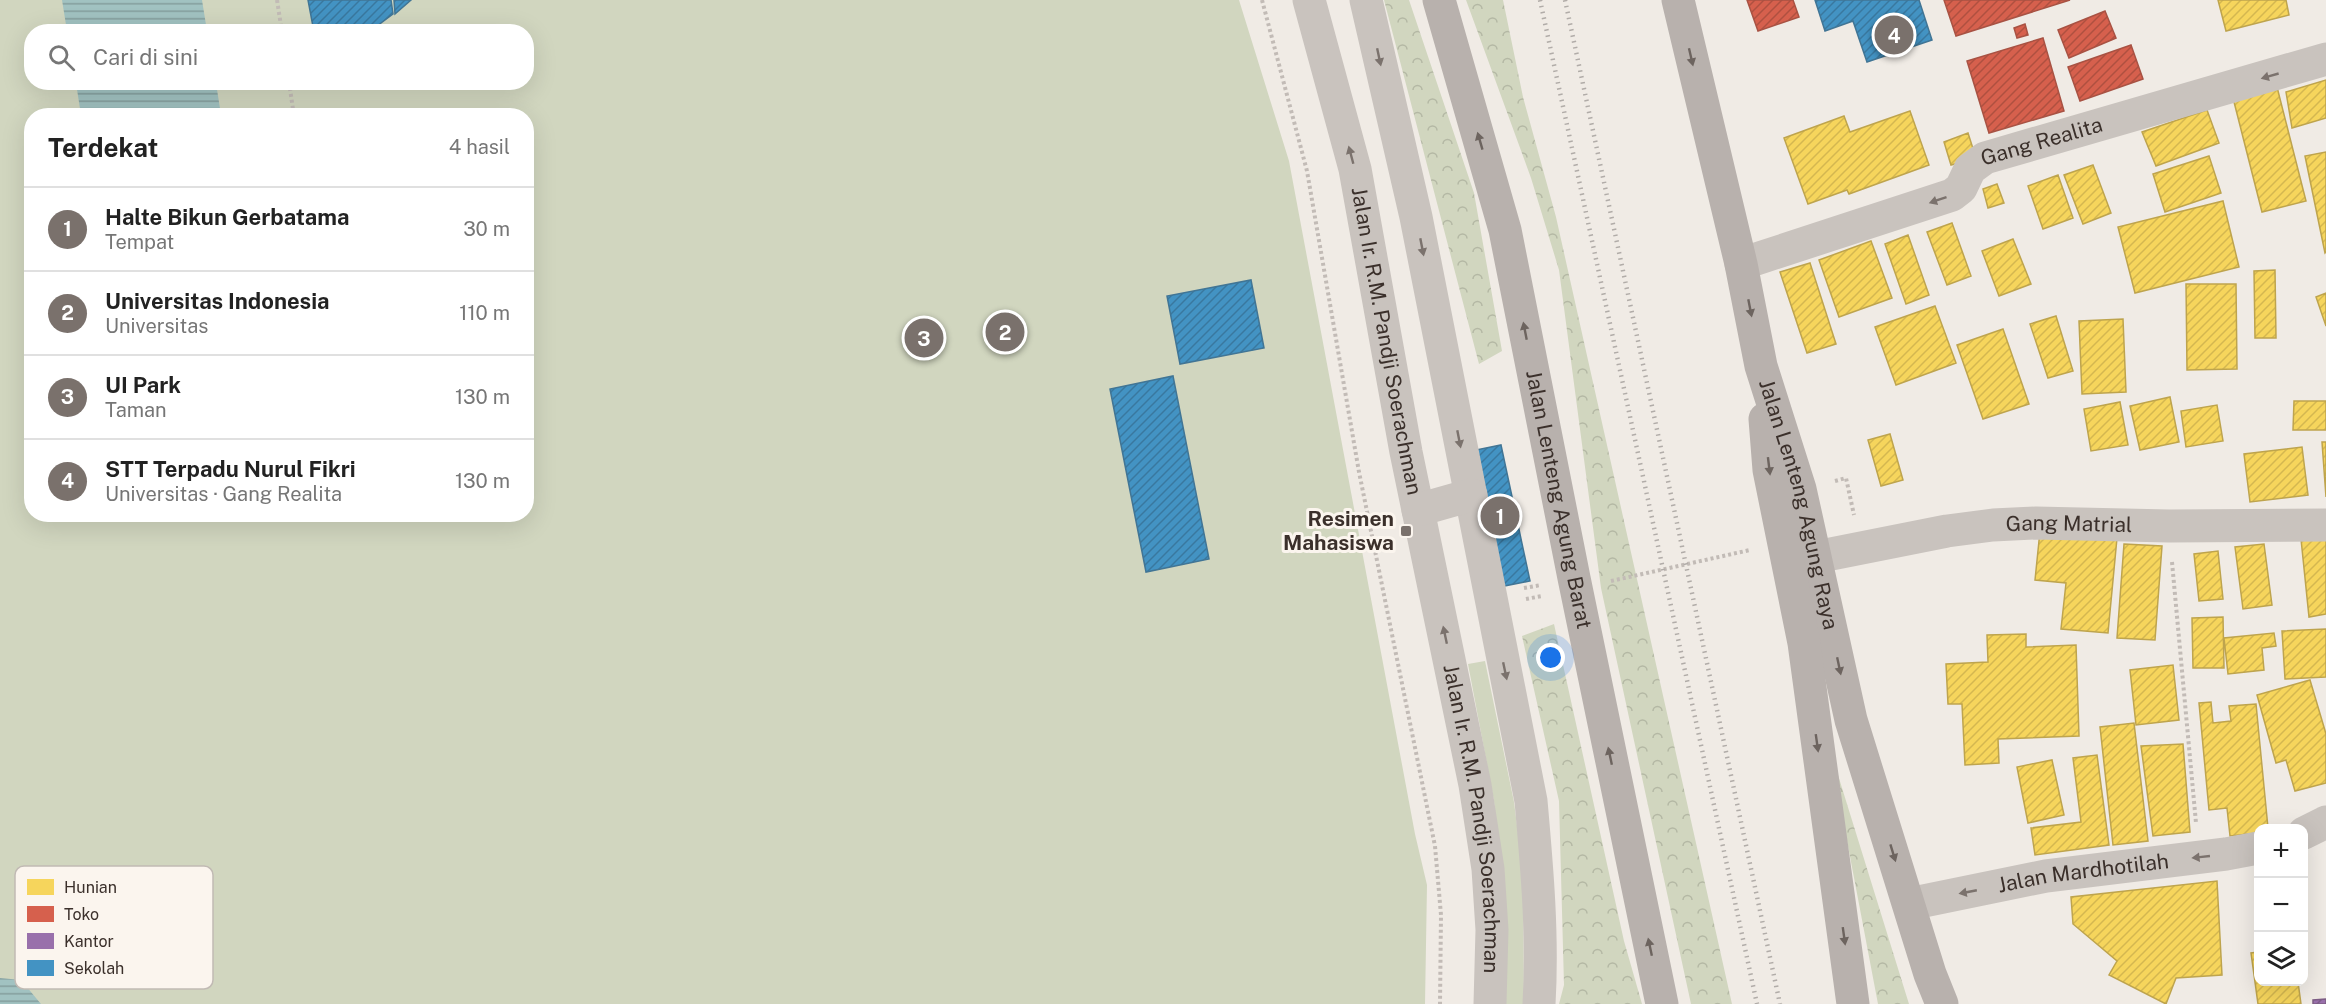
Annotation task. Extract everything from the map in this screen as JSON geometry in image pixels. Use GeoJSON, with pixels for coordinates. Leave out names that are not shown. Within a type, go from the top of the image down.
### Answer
{"type":"FeatureCollection","features":[{"type":"Feature","properties":{"kind":"main road","name":"Jalan Lenteng Agung Barat"},"geometry":{"type":"LineString","coordinates":[[1439,0],[1505,230],[1662,1004]]}},
{"type":"Feature","properties":{"kind":"main road","name":"Jalan Lenteng Agung Raya"},"geometry":{"type":"LineString","coordinates":[[1678,0],[1740,264],[1761,366],[1800,489],[1851,720],[1930,974],[1942,1004]]}},
{"type":"Feature","properties":{"kind":"main road"},"geometry":{"type":"LineString","coordinates":[[1761,366],[1769,470],[1804,643],[1853,1004]]}},
{"type":"Feature","properties":{"kind":"street","name":"Jalan Ir. R.M. Pandji Soerachman"},"geometry":{"type":"LineString","coordinates":[[1309,0],[1355,169],[1418,510],[1464,729],[1488,868],[1492,930],[1490,1004]]}},
{"type":"Feature","properties":{"kind":"street"},"geometry":{"type":"LineString","coordinates":[[1366,0],[1416,217],[1531,801],[1539,888],[1541,975],[1539,1004]]}},
{"type":"Feature","properties":{"kind":"street","name":"Gang Realita"},"geometry":{"type":"LineString","coordinates":[[1740,264],[1952,195],[1961,188],[1970,169],[1985,158],[2326,59]]}},
{"type":"Feature","properties":{"kind":"street"},"geometry":{"type":"LineString","coordinates":[[1418,510],[1471,495]]}},
{"type":"Feature","properties":{"kind":"street","name":"Gang Matrial"},"geometry":{"type":"LineString","coordinates":[[1816,557],[1947,531],[1993,525],[2046,523],[2169,526],[2326,525]]}},
{"type":"Feature","properties":{"kind":"street"},"geometry":{"type":"LineString","coordinates":[[2308,831],[2326,822]]}},
{"type":"Feature","properties":{"kind":"street","name":"Jalan Mardhotilah"},"geometry":{"type":"LineString","coordinates":[[1909,904],[2046,876],[2254,849]]}},
{"type":"Feature","properties":{"kind":"path"},"geometry":{"type":"LineString","coordinates":[[277,0],[281,24]]}},
{"type":"Feature","properties":{"kind":"path"},"geometry":{"type":"LineString","coordinates":[[1262,0],[1307,171],[1359,472],[1436,846],[1441,915],[1440,1004]]}},
{"type":"Feature","properties":{"kind":"path"},"geometry":{"type":"LineString","coordinates":[[290,90],[293,108]]}},
{"type":"Feature","properties":{"kind":"path"},"geometry":{"type":"LineString","coordinates":[[1846,478],[1855,517]]}},
{"type":"Feature","properties":{"kind":"path"},"geometry":{"type":"LineString","coordinates":[[2169,526],[2199,857]]}},
{"type":"Feature","properties":{"kind":"path"},"geometry":{"type":"LineString","coordinates":[[1600,583],[1752,550]]}},
{"type":"Feature","properties":{"kind":"path"},"geometry":{"type":"LineString","coordinates":[[1518,601],[1553,593]]}},
{"type":"Feature","properties":{"kind":"green space"},"geometry":{"type":"Polygon","coordinates":[[[0,0],[1239,0],[1289,161],[1415,834],[1427,885],[1425,1004],[0,1004],[0,0]]]}},
{"type":"Feature","properties":{"kind":"green space"},"geometry":{"type":"Polygon","coordinates":[[[1384,0],[1409,0],[1474,193],[1502,351],[1479,364],[1384,0]]]}},
{"type":"Feature","properties":{"kind":"green space"},"geometry":{"type":"Polygon","coordinates":[[[1466,0],[1503,0],[1523,97],[1556,217],[1732,1004],[1691,1004],[1601,588],[1559,270],[1531,178],[1466,0]]]}},
{"type":"Feature","properties":{"kind":"green space"},"geometry":{"type":"Polygon","coordinates":[[[1554,624],[1624,941],[1642,1004],[1559,1004],[1564,985],[1559,801],[1522,636],[1554,624]]]}},
{"type":"Feature","properties":{"kind":"green space"},"geometry":{"type":"Polygon","coordinates":[[[1485,661],[1514,802],[1523,873],[1524,1004],[1503,1004],[1504,897],[1494,801],[1468,664],[1485,661]]]}},
{"type":"Feature","properties":{"kind":"green space"},"geometry":{"type":"Polygon","coordinates":[[[1829,746],[1909,1004],[1878,1004],[1829,746]]]}},
{"type":"Feature","properties":{"kind":"water"},"geometry":{"type":"Polygon","coordinates":[[[62,0],[202,0],[206,24],[66,24],[62,0]]]}},
{"type":"Feature","properties":{"kind":"water"},"geometry":{"type":"Polygon","coordinates":[[[77,90],[217,90],[220,108],[80,108],[77,90]]]}},
{"type":"Feature","properties":{"kind":"water"},"geometry":{"type":"Polygon","coordinates":[[[0,978],[15,979],[15,989],[28,989],[41,1004],[0,1004],[0,978]]]}},
{"type":"Feature","properties":{"kind":"building: Hunian"},"geometry":{"type":"Polygon","coordinates":[[[2218,0],[2286,0],[2289,15],[2226,31],[2218,0]]]}},
{"type":"Feature","properties":{"kind":"building: Hunian"},"geometry":{"type":"Polygon","coordinates":[[[2326,80],[2326,118],[2292,128],[2286,92],[2326,80]]]}},
{"type":"Feature","properties":{"kind":"building: Hunian"},"geometry":{"type":"Polygon","coordinates":[[[2277,87],[2306,201],[2262,212],[2233,98],[2277,87]]]}},
{"type":"Feature","properties":{"kind":"building: Hunian"},"geometry":{"type":"Polygon","coordinates":[[[2207,110],[2219,143],[2156,166],[2142,132],[2207,110]]]}},
{"type":"Feature","properties":{"kind":"building: Hunian"},"geometry":{"type":"Polygon","coordinates":[[[1910,111],[1929,165],[1849,194],[1847,190],[1808,204],[1784,138],[1844,116],[1850,132],[1910,111]]]}},
{"type":"Feature","properties":{"kind":"building: Hunian"},"geometry":{"type":"Polygon","coordinates":[[[1968,133],[1976,158],[1951,165],[1944,142],[1968,133]]]}},
{"type":"Feature","properties":{"kind":"building: Hunian"},"geometry":{"type":"Polygon","coordinates":[[[2326,152],[2326,252],[2325,253],[2305,156],[2326,152]]]}},
{"type":"Feature","properties":{"kind":"building: Hunian"},"geometry":{"type":"Polygon","coordinates":[[[2209,156],[2221,193],[2165,212],[2153,174],[2209,156]]]}},
{"type":"Feature","properties":{"kind":"building: Hunian"},"geometry":{"type":"Polygon","coordinates":[[[2093,165],[2111,213],[2083,224],[2064,175],[2093,165]]]}},
{"type":"Feature","properties":{"kind":"building: Hunian"},"geometry":{"type":"Polygon","coordinates":[[[2058,175],[2073,218],[2043,229],[2028,186],[2058,175]]]}},
{"type":"Feature","properties":{"kind":"building: Hunian"},"geometry":{"type":"Polygon","coordinates":[[[1997,184],[2004,203],[1988,208],[1983,189],[1997,184]]]}},
{"type":"Feature","properties":{"kind":"building: Hunian"},"geometry":{"type":"Polygon","coordinates":[[[2223,201],[2239,267],[2135,293],[2118,227],[2223,201]]]}},
{"type":"Feature","properties":{"kind":"building: Hunian"},"geometry":{"type":"Polygon","coordinates":[[[1952,223],[1971,276],[1947,285],[1927,232],[1952,223]]]}},
{"type":"Feature","properties":{"kind":"building: Hunian"},"geometry":{"type":"Polygon","coordinates":[[[1908,235],[1929,295],[1906,304],[1885,244],[1908,235]]]}},
{"type":"Feature","properties":{"kind":"building: Hunian"},"geometry":{"type":"Polygon","coordinates":[[[2013,239],[2031,284],[1999,296],[1982,251],[2013,239]]]}},
{"type":"Feature","properties":{"kind":"building: Hunian"},"geometry":{"type":"Polygon","coordinates":[[[1871,241],[1892,298],[1839,317],[1819,260],[1871,241]]]}},
{"type":"Feature","properties":{"kind":"building: Hunian"},"geometry":{"type":"Polygon","coordinates":[[[1810,263],[1836,344],[1807,353],[1780,272],[1810,263]]]}},
{"type":"Feature","properties":{"kind":"building: Hunian"},"geometry":{"type":"Polygon","coordinates":[[[2275,270],[2276,338],[2255,338],[2254,271],[2275,270]]]}},
{"type":"Feature","properties":{"kind":"building: Hunian"},"geometry":{"type":"Polygon","coordinates":[[[2186,284],[2236,284],[2237,369],[2187,370],[2186,284]]]}},
{"type":"Feature","properties":{"kind":"building: Hunian"},"geometry":{"type":"Polygon","coordinates":[[[2326,293],[2326,326],[2316,297],[2326,293]]]}},
{"type":"Feature","properties":{"kind":"building: Hunian"},"geometry":{"type":"Polygon","coordinates":[[[1935,306],[1956,363],[1896,385],[1875,327],[1935,306]]]}},
{"type":"Feature","properties":{"kind":"building: Hunian"},"geometry":{"type":"Polygon","coordinates":[[[2056,316],[2073,371],[2048,378],[2030,324],[2056,316]]]}},
{"type":"Feature","properties":{"kind":"building: Hunian"},"geometry":{"type":"Polygon","coordinates":[[[2123,319],[2126,392],[2082,394],[2079,321],[2123,319]]]}},
{"type":"Feature","properties":{"kind":"building: Hunian"},"geometry":{"type":"Polygon","coordinates":[[[2003,329],[2029,404],[1983,419],[1957,345],[2003,329]]]}},
{"type":"Feature","properties":{"kind":"building: Hunian"},"geometry":{"type":"Polygon","coordinates":[[[2170,397],[2179,442],[2140,450],[2130,406],[2170,397]]]}},
{"type":"Feature","properties":{"kind":"building: Hunian"},"geometry":{"type":"Polygon","coordinates":[[[2294,401],[2326,401],[2326,430],[2293,430],[2294,401]]]}},
{"type":"Feature","properties":{"kind":"building: Hunian"},"geometry":{"type":"Polygon","coordinates":[[[2120,402],[2128,445],[2091,451],[2084,409],[2120,402]]]}},
{"type":"Feature","properties":{"kind":"building: Hunian"},"geometry":{"type":"Polygon","coordinates":[[[2217,405],[2223,441],[2186,447],[2181,411],[2217,405]]]}},
{"type":"Feature","properties":{"kind":"building: Hunian"},"geometry":{"type":"Polygon","coordinates":[[[1890,434],[1903,480],[1881,486],[1868,440],[1890,434]]]}},
{"type":"Feature","properties":{"kind":"building: Hunian"},"geometry":{"type":"Polygon","coordinates":[[[2322,442],[2326,442],[2326,497],[2322,442]]]}},
{"type":"Feature","properties":{"kind":"building: Hunian"},"geometry":{"type":"Polygon","coordinates":[[[2302,447],[2308,495],[2250,502],[2244,454],[2302,447]]]}},
{"type":"Feature","properties":{"kind":"building: Hunian"},"geometry":{"type":"Polygon","coordinates":[[[2040,531],[2117,538],[2108,633],[2061,629],[2066,583],[2035,580],[2040,531]]]}},
{"type":"Feature","properties":{"kind":"building: Hunian"},"geometry":{"type":"Polygon","coordinates":[[[2326,536],[2326,614],[2309,617],[2301,539],[2326,536]]]}},
{"type":"Feature","properties":{"kind":"building: Hunian"},"geometry":{"type":"Polygon","coordinates":[[[2124,544],[2162,546],[2155,640],[2117,638],[2124,544]]]}},
{"type":"Feature","properties":{"kind":"building: Hunian"},"geometry":{"type":"Polygon","coordinates":[[[2264,544],[2272,605],[2243,609],[2235,547],[2264,544]]]}},
{"type":"Feature","properties":{"kind":"building: Hunian"},"geometry":{"type":"Polygon","coordinates":[[[2218,551],[2223,599],[2199,601],[2194,554],[2218,551]]]}},
{"type":"Feature","properties":{"kind":"building: Hunian"},"geometry":{"type":"Polygon","coordinates":[[[2223,617],[2224,668],[2193,668],[2192,618],[2223,617]]]}},
{"type":"Feature","properties":{"kind":"building: Hunian"},"geometry":{"type":"Polygon","coordinates":[[[2326,629],[2326,677],[2285,679],[2282,631],[2326,629]]]}},
{"type":"Feature","properties":{"kind":"building: Hunian"},"geometry":{"type":"Polygon","coordinates":[[[2274,633],[2276,646],[2262,648],[2264,670],[2228,674],[2224,638],[2274,633]]]}},
{"type":"Feature","properties":{"kind":"building: Hunian"},"geometry":{"type":"Polygon","coordinates":[[[2026,634],[2026,647],[2076,645],[2079,736],[1998,739],[1999,763],[1965,765],[1962,704],[1948,704],[1946,664],[1988,662],[1987,635],[2026,634]]]}},
{"type":"Feature","properties":{"kind":"building: Hunian"},"geometry":{"type":"Polygon","coordinates":[[[2173,665],[2179,720],[2136,725],[2130,670],[2173,665]]]}},
{"type":"Feature","properties":{"kind":"building: Hunian"},"geometry":{"type":"Polygon","coordinates":[[[2310,680],[2326,734],[2326,783],[2295,791],[2286,760],[2276,763],[2257,695],[2310,680]]]}},
{"type":"Feature","properties":{"kind":"building: Hunian"},"geometry":{"type":"Polygon","coordinates":[[[2211,702],[2213,723],[2231,721],[2229,706],[2256,704],[2268,824],[2254,824],[2254,833],[2230,836],[2227,808],[2209,810],[2199,703],[2211,702]]]}},
{"type":"Feature","properties":{"kind":"building: Hunian"},"geometry":{"type":"Polygon","coordinates":[[[2134,723],[2148,841],[2113,845],[2100,727],[2134,723]]]}},
{"type":"Feature","properties":{"kind":"building: Hunian"},"geometry":{"type":"Polygon","coordinates":[[[2183,744],[2190,832],[2153,836],[2141,746],[2183,744]]]}},
{"type":"Feature","properties":{"kind":"building: Hunian"},"geometry":{"type":"Polygon","coordinates":[[[2097,755],[2109,845],[2035,855],[2031,828],[2081,822],[2073,758],[2097,755]]]}},
{"type":"Feature","properties":{"kind":"building: Hunian"},"geometry":{"type":"Polygon","coordinates":[[[2052,760],[2064,815],[2028,823],[2017,767],[2052,760]]]}},
{"type":"Feature","properties":{"kind":"building: Hunian"},"geometry":{"type":"Polygon","coordinates":[[[2217,881],[2222,975],[2176,978],[2166,1004],[2109,975],[2117,961],[2073,924],[2071,897],[2217,881]]]}},
{"type":"Feature","properties":{"kind":"building: Hunian"},"geometry":{"type":"Polygon","coordinates":[[[2251,953],[2254,953],[2254,975],[2251,953]]]}},
{"type":"Feature","properties":{"kind":"building: Hunian"},"geometry":{"type":"Polygon","coordinates":[[[2256,986],[2299,986],[2301,1004],[2258,1004],[2256,986]]]}},
{"type":"Feature","properties":{"kind":"building: Toko"},"geometry":{"type":"Polygon","coordinates":[[[1747,0],[1793,0],[1799,17],[1758,31],[1747,0]]]}},
{"type":"Feature","properties":{"kind":"building: Toko"},"geometry":{"type":"Polygon","coordinates":[[[1944,0],[2070,0],[1956,36],[1944,0]]]}},
{"type":"Feature","properties":{"kind":"building: Toko"},"geometry":{"type":"Polygon","coordinates":[[[2105,11],[2116,38],[2069,58],[2058,30],[2105,11]]]}},
{"type":"Feature","properties":{"kind":"building: Toko"},"geometry":{"type":"Polygon","coordinates":[[[2025,24],[2028,35],[2017,38],[2014,28],[2025,24]]]}},
{"type":"Feature","properties":{"kind":"building: Toko"},"geometry":{"type":"Polygon","coordinates":[[[2043,38],[2064,111],[1989,133],[1967,61],[2043,38]]]}},
{"type":"Feature","properties":{"kind":"building: Toko"},"geometry":{"type":"Polygon","coordinates":[[[2131,45],[2143,79],[2080,101],[2068,67],[2131,45]]]}},
{"type":"Feature","properties":{"kind":"building: Kantor"},"geometry":{"type":"Polygon","coordinates":[[[2326,999],[2326,1004],[2313,1004],[2313,1000],[2326,999]]]}},
{"type":"Feature","properties":{"kind":"building: Sekolah"},"geometry":{"type":"Polygon","coordinates":[[[308,0],[391,0],[393,14],[380,24],[312,24],[308,0]]]}},
{"type":"Feature","properties":{"kind":"building: Sekolah"},"geometry":{"type":"Polygon","coordinates":[[[394,0],[411,0],[395,14],[394,0]]]}},
{"type":"Feature","properties":{"kind":"building: Sekolah"},"geometry":{"type":"Polygon","coordinates":[[[1815,0],[1919,0],[1932,40],[1867,62],[1853,21],[1825,31],[1815,0]]]}},
{"type":"Feature","properties":{"kind":"building: Sekolah"},"geometry":{"type":"Polygon","coordinates":[[[1251,280],[1264,348],[1180,364],[1167,296],[1251,280]]]}},
{"type":"Feature","properties":{"kind":"building: Sekolah"},"geometry":{"type":"Polygon","coordinates":[[[1173,376],[1209,559],[1146,572],[1110,389],[1173,376]]]}},
{"type":"Feature","properties":{"kind":"building: Sekolah"},"geometry":{"type":"Polygon","coordinates":[[[1501,445],[1530,581],[1499,587],[1471,451],[1501,445]]]}},
{"type":"Feature","properties":{"kind":"railway"},"geometry":{"type":"LineString","coordinates":[[1540,0],[1757,1004]]}},
{"type":"Feature","properties":{"kind":"railway"},"geometry":{"type":"LineString","coordinates":[[1565,0],[1780,1004]]}},
{"type":"Feature","properties":{"kind":"place","name":"STT Terpadu Nurul Fikri"},"geometry":{"type":"Point","coordinates":[1894,35]}},
{"type":"Feature","properties":{"kind":"place","name":"Universitas Indonesia"},"geometry":{"type":"Point","coordinates":[1005,332]}},
{"type":"Feature","properties":{"kind":"place","name":"UI Park"},"geometry":{"type":"Point","coordinates":[924,338]}},
{"type":"Feature","properties":{"kind":"place","name":"Halte Bikun Gerbatama"},"geometry":{"type":"Point","coordinates":[1500,516]}},
{"type":"Feature","properties":{"kind":"place","name":"Resimen Mahasiswa"},"geometry":{"type":"Point","coordinates":[1406,531]}}]}
